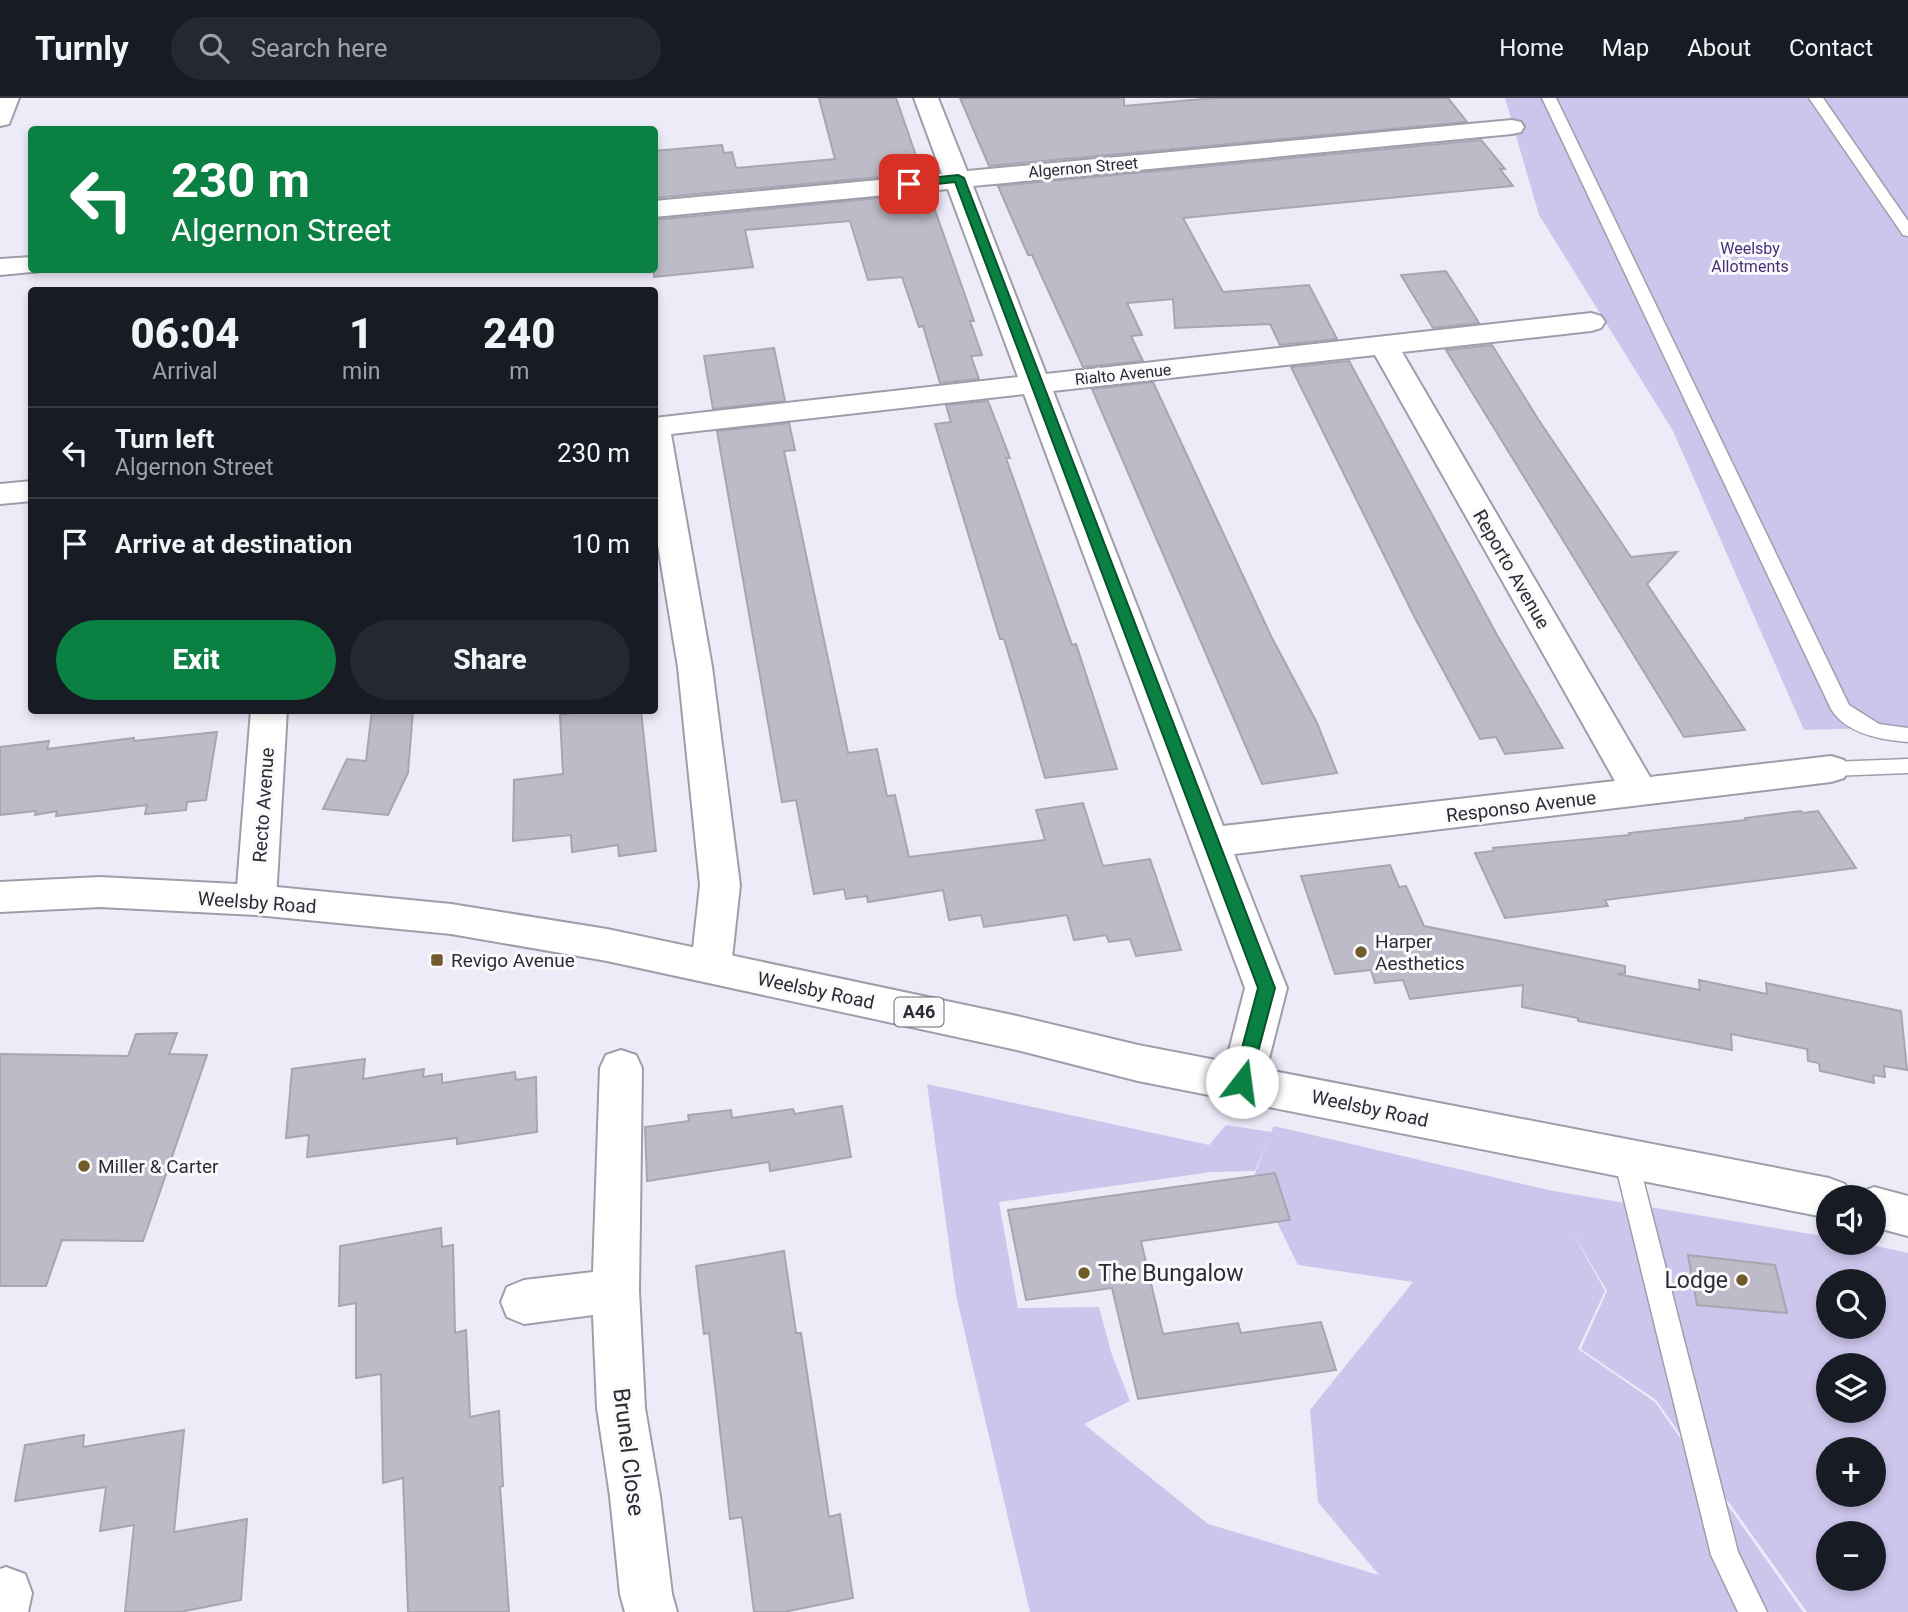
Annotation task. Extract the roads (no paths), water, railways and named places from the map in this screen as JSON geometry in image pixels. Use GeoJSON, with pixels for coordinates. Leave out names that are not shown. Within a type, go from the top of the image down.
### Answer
{"type":"FeatureCollection","features":[{"type":"Feature","properties":{"kind":"street"},"geometry":{"type":"LineString","coordinates":[[0,119],[7,98]]}},
{"type":"Feature","properties":{"kind":"street"},"geometry":{"type":"LineString","coordinates":[[926,98],[1266,988],[1242,1082]]}},
{"type":"Feature","properties":{"kind":"street","name":"Algernon Street"},"geometry":{"type":"LineString","coordinates":[[658,209],[1512,127]]}},
{"type":"Feature","properties":{"kind":"street"},"geometry":{"type":"LineString","coordinates":[[0,267],[28,265]]}},
{"type":"Feature","properties":{"kind":"street","name":"Rialto Avenue"},"geometry":{"type":"LineString","coordinates":[[658,427],[1591,322]]}},
{"type":"Feature","properties":{"kind":"street","name":"Reporto Avenue"},"geometry":{"type":"LineString","coordinates":[[1384,346],[1640,792]]}},
{"type":"Feature","properties":{"kind":"street"},"geometry":{"type":"LineString","coordinates":[[658,445],[695,667],[720,885],[711,967]]}},
{"type":"Feature","properties":{"kind":"street"},"geometry":{"type":"LineString","coordinates":[[0,494],[28,491]]}},
{"type":"Feature","properties":{"kind":"street","name":"Recto Avenue"},"geometry":{"type":"LineString","coordinates":[[256,900],[269,714]]}},
{"type":"Feature","properties":{"kind":"street","name":"Responso Avenue"},"geometry":{"type":"LineString","coordinates":[[1212,842],[1831,769]]}},
{"type":"Feature","properties":{"kind":"street","name":"Weelsby Road"},"geometry":{"type":"LineString","coordinates":[[0,897],[100,892],[256,900],[451,919],[607,945],[1017,1033],[1138,1063],[1816,1196]]}},
{"type":"Feature","properties":{"kind":"street","name":"Brunel Close"},"geometry":{"type":"LineString","coordinates":[[621,1068],[616,1290],[621,1408],[635,1496],[646,1594],[651,1612]]}},
{"type":"Feature","properties":{"kind":"street"},"geometry":{"type":"LineString","coordinates":[[1886,1210],[1908,1216]]}},
{"type":"Feature","properties":{"kind":"street"},"geometry":{"type":"LineString","coordinates":[[524,1302],[616,1290]]}},
{"type":"Feature","properties":{"kind":"lane"},"geometry":{"type":"LineString","coordinates":[[1549,98],[1840,709],[1852,720],[1872,730],[1908,735]]}},
{"type":"Feature","properties":{"kind":"lane"},"geometry":{"type":"LineString","coordinates":[[1816,98],[1908,232]]}},
{"type":"Feature","properties":{"kind":"lane"},"geometry":{"type":"LineString","coordinates":[[1831,769],[1908,766]]}},
{"type":"Feature","properties":{"kind":"lane"},"geometry":{"type":"LineString","coordinates":[[1626,1159],[1725,1555],[1753,1612]]}},
{"type":"Feature","properties":{"kind":"place","name":"Harper Aesthetics"},"geometry":{"type":"Point","coordinates":[1361,952]}},
{"type":"Feature","properties":{"kind":"place","name":"Revigo Avenue"},"geometry":{"type":"Point","coordinates":[437,960]}},
{"type":"Feature","properties":{"kind":"place","name":"Miller & Carter"},"geometry":{"type":"Point","coordinates":[84,1166]}},
{"type":"Feature","properties":{"kind":"place","name":"The Bungalow"},"geometry":{"type":"Point","coordinates":[1084,1273]}},
{"type":"Feature","properties":{"kind":"place","name":"Lodge"},"geometry":{"type":"Point","coordinates":[1742,1280]}},
{"type":"Feature","properties":{"kind":"park label","name":"Weelsby Allotments"},"geometry":{"type":"Point","coordinates":[1750,257]}}]}
